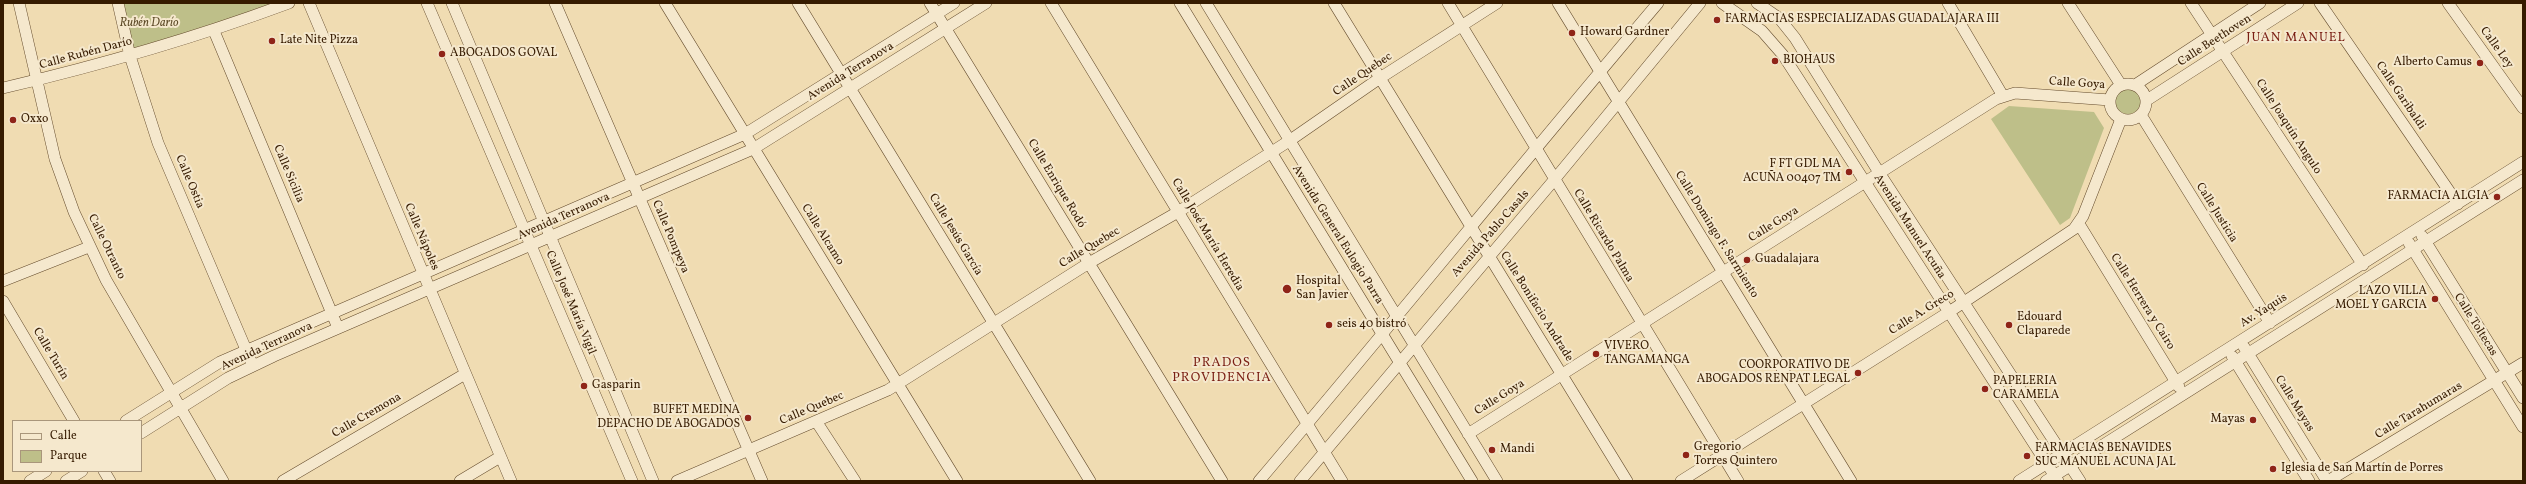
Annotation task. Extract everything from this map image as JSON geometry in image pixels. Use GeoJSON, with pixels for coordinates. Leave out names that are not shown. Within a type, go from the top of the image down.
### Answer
{"type":"FeatureCollection","features":[{"type":"Feature","properties":{"kind":"street","name":"Calle Otranto"},"geometry":{"type":"LineString","coordinates":[[19,3],[56,159],[89,247],[171,393],[223,481]]}},
{"type":"Feature","properties":{"kind":"street","name":"Calle Ostia"},"geometry":{"type":"LineString","coordinates":[[118,3],[130,56],[158,143],[253,366]]}},
{"type":"Feature","properties":{"kind":"street","name":"Calle Rubén Darío"},"geometry":{"type":"LineString","coordinates":[[3,88],[130,56],[214,31],[289,3]]}},
{"type":"Feature","properties":{"kind":"street","name":"Calle Nápoles"},"geometry":{"type":"LineString","coordinates":[[309,3],[422,275],[511,481]]}},
{"type":"Feature","properties":{"kind":"street","name":"Calle José María Vigil"},"geometry":{"type":"LineString","coordinates":[[427,3],[632,481]]}},
{"type":"Feature","properties":{"kind":"street","name":"Calle José María Vigil"},"geometry":{"type":"LineString","coordinates":[[452,3],[545,221],[653,481]]}},
{"type":"Feature","properties":{"kind":"street","name":"Calle Pompeya"},"geometry":{"type":"LineString","coordinates":[[555,3],[762,481]]}},
{"type":"Feature","properties":{"kind":"street","name":"Calle Alcamo"},"geometry":{"type":"LineString","coordinates":[[665,3],[957,481]]}},
{"type":"Feature","properties":{"kind":"street","name":"Calle Jesús García"},"geometry":{"type":"LineString","coordinates":[[798,3],[1090,481]]}},
{"type":"Feature","properties":{"kind":"street","name":"Calle Enrique Rodó"},"geometry":{"type":"LineString","coordinates":[[930,3],[1222,481]]}},
{"type":"Feature","properties":{"kind":"street","name":"Avenida Terranova"},"geometry":{"type":"LineString","coordinates":[[128,420],[220,362],[525,231],[745,134],[954,3]]}},
{"type":"Feature","properties":{"kind":"street","name":"Avenida Terranova"},"geometry":{"type":"LineString","coordinates":[[142,432],[228,378],[253,366],[753,149],[986,3]]}},
{"type":"Feature","properties":{"kind":"street","name":"Calle José María Heredia"},"geometry":{"type":"LineString","coordinates":[[1051,3],[1342,481]]}},
{"type":"Feature","properties":{"kind":"street","name":"Avenida General Eulogio Parra"},"geometry":{"type":"LineString","coordinates":[[1180,3],[1472,481]]}},
{"type":"Feature","properties":{"kind":"street","name":"Avenida General Eulogio Parra"},"geometry":{"type":"LineString","coordinates":[[1206,3],[1497,481]]}},
{"type":"Feature","properties":{"kind":"street","name":"Calle Bonifacio Andrade"},"geometry":{"type":"LineString","coordinates":[[1334,3],[1627,481]]}},
{"type":"Feature","properties":{"kind":"street","name":"Calle Ricardo Palma"},"geometry":{"type":"LineString","coordinates":[[1448,3],[1738,481]]}},
{"type":"Feature","properties":{"kind":"street","name":"Calle Quebec"},"geometry":{"type":"LineString","coordinates":[[677,481],[898,384],[1088,263],[1178,212],[1289,141],[1380,78],[1498,3]]}},
{"type":"Feature","properties":{"kind":"street","name":"Calle Domingo F. Sarmiento"},"geometry":{"type":"LineString","coordinates":[[1558,3],[1851,481]]}},
{"type":"Feature","properties":{"kind":"street","name":"Avenida Pablo Casals"},"geometry":{"type":"LineString","coordinates":[[1259,481],[1397,318],[1536,146],[1658,3]]}},
{"type":"Feature","properties":{"kind":"street","name":"Avenida Pablo Casals"},"geometry":{"type":"LineString","coordinates":[[1300,481],[1489,255],[1619,103],[1700,3]]}},
{"type":"Feature","properties":{"kind":"street","name":"Avenida Manuel Acuña"},"geometry":{"type":"LineString","coordinates":[[1722,3],[1774,42],[2047,463],[2053,479]]}},
{"type":"Feature","properties":{"kind":"street","name":"Avenida Manuel Acuña"},"geometry":{"type":"LineString","coordinates":[[1757,3],[1779,18],[1796,38],[1880,174],[2080,481]]}},
{"type":"Feature","properties":{"kind":"street"},"geometry":{"type":"LineString","coordinates":[[1948,3],[2003,96]]}},
{"type":"Feature","properties":{"kind":"street"},"geometry":{"type":"LineString","coordinates":[[2068,3],[2121,85]]}},
{"type":"Feature","properties":{"kind":"street","name":"Calle Joaquín Angulo"},"geometry":{"type":"LineString","coordinates":[[2191,3],[2363,265]]}},
{"type":"Feature","properties":{"kind":"street","name":"Calle Beethoven"},"geometry":{"type":"LineString","coordinates":[[2135,85],[2260,3]]}},
{"type":"Feature","properties":{"kind":"street","name":"Calle Beethoven"},"geometry":{"type":"LineString","coordinates":[[2147,100],[2298,3]]}},
{"type":"Feature","properties":{"kind":"street","name":"Calle Garibaldi"},"geometry":{"type":"LineString","coordinates":[[2320,3],[2458,204]]}},
{"type":"Feature","properties":{"kind":"street","name":"Calle Ley"},"geometry":{"type":"LineString","coordinates":[[2448,3],[2523,108]]}},
{"type":"Feature","properties":{"kind":"street","name":"Calle Sicilia"},"geometry":{"type":"LineString","coordinates":[[214,31],[338,328]]}},
{"type":"Feature","properties":{"kind":"street"},"geometry":{"type":"LineString","coordinates":[[2121,85],[2135,85],[2142,89],[2147,100],[2145,109],[2141,115],[2131,120],[2122,119],[2112,111],[2110,100],[2112,92],[2121,85]]}},
{"type":"Feature","properties":{"kind":"street","name":"Calle Goya"},"geometry":{"type":"LineString","coordinates":[[1468,434],[2003,96],[2015,93],[2110,100]]}},
{"type":"Feature","properties":{"kind":"street","name":"Calle Justicia"},"geometry":{"type":"LineString","coordinates":[[2141,115],[2270,324]]}},
{"type":"Feature","properties":{"kind":"street","name":"Calle A. Greco"},"geometry":{"type":"LineString","coordinates":[[1681,481],[1949,312],[2065,236],[2079,224],[2122,119]]}},
{"type":"Feature","properties":{"kind":"street","name":"Av. Yaquis"},"geometry":{"type":"LineString","coordinates":[[2019,481],[2240,341],[2270,324],[2523,162]]}},
{"type":"Feature","properties":{"kind":"street"},"geometry":{"type":"LineString","coordinates":[[2053,479],[2070,466],[2523,180]]}},
{"type":"Feature","properties":{"kind":"street","name":"Calle Herrera y Cairo"},"geometry":{"type":"LineString","coordinates":[[2079,224],[2184,394]]}},
{"type":"Feature","properties":{"kind":"street","name":"Calle Toltecas"},"geometry":{"type":"LineString","coordinates":[[2418,229],[2523,398]]}},
{"type":"Feature","properties":{"kind":"street","name":"Calle Toltecas"},"geometry":{"type":"LineString","coordinates":[[2405,237],[2523,427]]}},
{"type":"Feature","properties":{"kind":"street"},"geometry":{"type":"LineString","coordinates":[[3,281],[89,247]]}},
{"type":"Feature","properties":{"kind":"street","name":"Calle Turín"},"geometry":{"type":"LineString","coordinates":[[3,301],[73,420]]}},
{"type":"Feature","properties":{"kind":"street","name":"Calle Mayas"},"geometry":{"type":"LineString","coordinates":[[2240,341],[2327,481]]}},
{"type":"Feature","properties":{"kind":"street"},"geometry":{"type":"LineString","coordinates":[[2228,349],[2309,481]]}},
{"type":"Feature","properties":{"kind":"street","name":"Calle Tarahumaras"},"geometry":{"type":"LineString","coordinates":[[2327,481],[2523,363]]}},
{"type":"Feature","properties":{"kind":"street","name":"Calle Cremona"},"geometry":{"type":"LineString","coordinates":[[283,481],[465,374]]}},
{"type":"Feature","properties":{"kind":"street"},"geometry":{"type":"LineString","coordinates":[[816,421],[855,481]]}},
{"type":"Feature","properties":{"kind":"street"},"geometry":{"type":"LineString","coordinates":[[460,481],[500,457]]}},
{"type":"Feature","properties":{"kind":"street"},"geometry":{"type":"LineString","coordinates":[[30,481],[44,472]]}},
{"type":"Feature","properties":{"kind":"street"},"geometry":{"type":"LineString","coordinates":[[66,481],[80,472]]}},
{"type":"Feature","properties":{"kind":"street"},"geometry":{"type":"LineString","coordinates":[[105,472],[110,481]]}},
{"type":"Feature","properties":{"kind":"green space","name":"Rubén Darío"},"geometry":{"type":"Polygon","coordinates":[[[122,3],[276,3],[133,51],[122,3]]]}},
{"type":"Feature","properties":{"kind":"green space"},"geometry":{"type":"Polygon","coordinates":[[[2128,88],[2137,92],[2141,101],[2137,110],[2128,114],[2119,110],[2115,101],[2119,92],[2128,88]]]}},
{"type":"Feature","properties":{"kind":"green space"},"geometry":{"type":"Polygon","coordinates":[[[2009,106],[2094,112],[2104,128],[2070,218],[2060,225],[1991,119],[2009,106]]]}},
{"type":"Feature","properties":{"kind":"place","name":"FARMACIAS ESPECIALIZADAS GUADALAJARA III"},"geometry":{"type":"Point","coordinates":[1717,20]}},
{"type":"Feature","properties":{"kind":"place","name":"Howard Gardner"},"geometry":{"type":"Point","coordinates":[1572,33]}},
{"type":"Feature","properties":{"kind":"place","name":"Late Nite Pizza"},"geometry":{"type":"Point","coordinates":[272,41]}},
{"type":"Feature","properties":{"kind":"place","name":"ABOGADOS GOVAL"},"geometry":{"type":"Point","coordinates":[442,54]}},
{"type":"Feature","properties":{"kind":"place","name":"BIOHAUS"},"geometry":{"type":"Point","coordinates":[1775,61]}},
{"type":"Feature","properties":{"kind":"place","name":"Alberto Camus"},"geometry":{"type":"Point","coordinates":[2480,63]}},
{"type":"Feature","properties":{"kind":"place","name":"Oxxo"},"geometry":{"type":"Point","coordinates":[13,120]}},
{"type":"Feature","properties":{"kind":"place","name":"F FT GDL MA ACUÑA 00407 TM"},"geometry":{"type":"Point","coordinates":[1849,172]}},
{"type":"Feature","properties":{"kind":"place","name":"FARMACIA ALGIA"},"geometry":{"type":"Point","coordinates":[2497,197]}},
{"type":"Feature","properties":{"kind":"place","name":"Guadalajara"},"geometry":{"type":"Point","coordinates":[1747,260]}},
{"type":"Feature","properties":{"kind":"place","name":"Hospital San Javier"},"geometry":{"type":"Point","coordinates":[1287,289]}},
{"type":"Feature","properties":{"kind":"place","name":"LAZO VILLA MOEL Y GARCIA"},"geometry":{"type":"Point","coordinates":[2435,299]}},
{"type":"Feature","properties":{"kind":"place","name":"seis 40 bistró"},"geometry":{"type":"Point","coordinates":[1329,325]}},
{"type":"Feature","properties":{"kind":"place","name":"Edouard Claparede"},"geometry":{"type":"Point","coordinates":[2009,325]}},
{"type":"Feature","properties":{"kind":"place","name":"VIVERO TANGAMANGA"},"geometry":{"type":"Point","coordinates":[1596,354]}},
{"type":"Feature","properties":{"kind":"place","name":"COORPORATIVO DE ABOGADOS RENPAT LEGAL"},"geometry":{"type":"Point","coordinates":[1858,373]}},
{"type":"Feature","properties":{"kind":"place","name":"Gasparin"},"geometry":{"type":"Point","coordinates":[584,386]}},
{"type":"Feature","properties":{"kind":"place","name":"PAPELERIA CARAMELA"},"geometry":{"type":"Point","coordinates":[1985,389]}},
{"type":"Feature","properties":{"kind":"place","name":"BUFET MEDINA DEPACHO DE ABOGADOS"},"geometry":{"type":"Point","coordinates":[748,418]}},
{"type":"Feature","properties":{"kind":"place","name":"Mayas"},"geometry":{"type":"Point","coordinates":[2253,420]}},
{"type":"Feature","properties":{"kind":"place","name":"Mandi"},"geometry":{"type":"Point","coordinates":[1492,450]}},
{"type":"Feature","properties":{"kind":"place","name":"Gregorio Torres Quintero"},"geometry":{"type":"Point","coordinates":[1686,455]}},
{"type":"Feature","properties":{"kind":"place","name":"FARMACIAS BENAVIDES SUC MANUEL ACUNA JAL"},"geometry":{"type":"Point","coordinates":[2027,456]}},
{"type":"Feature","properties":{"kind":"place","name":"Iglesia de San Martín de Porres"},"geometry":{"type":"Point","coordinates":[2273,469]}},
{"type":"Feature","properties":{"kind":"district","name":"JUAN MANUEL"},"geometry":{"type":"Point","coordinates":[2296,39]}},
{"type":"Feature","properties":{"kind":"district","name":"PRADOS PROVIDENCIA"},"geometry":{"type":"Point","coordinates":[1222,372]}}]}
